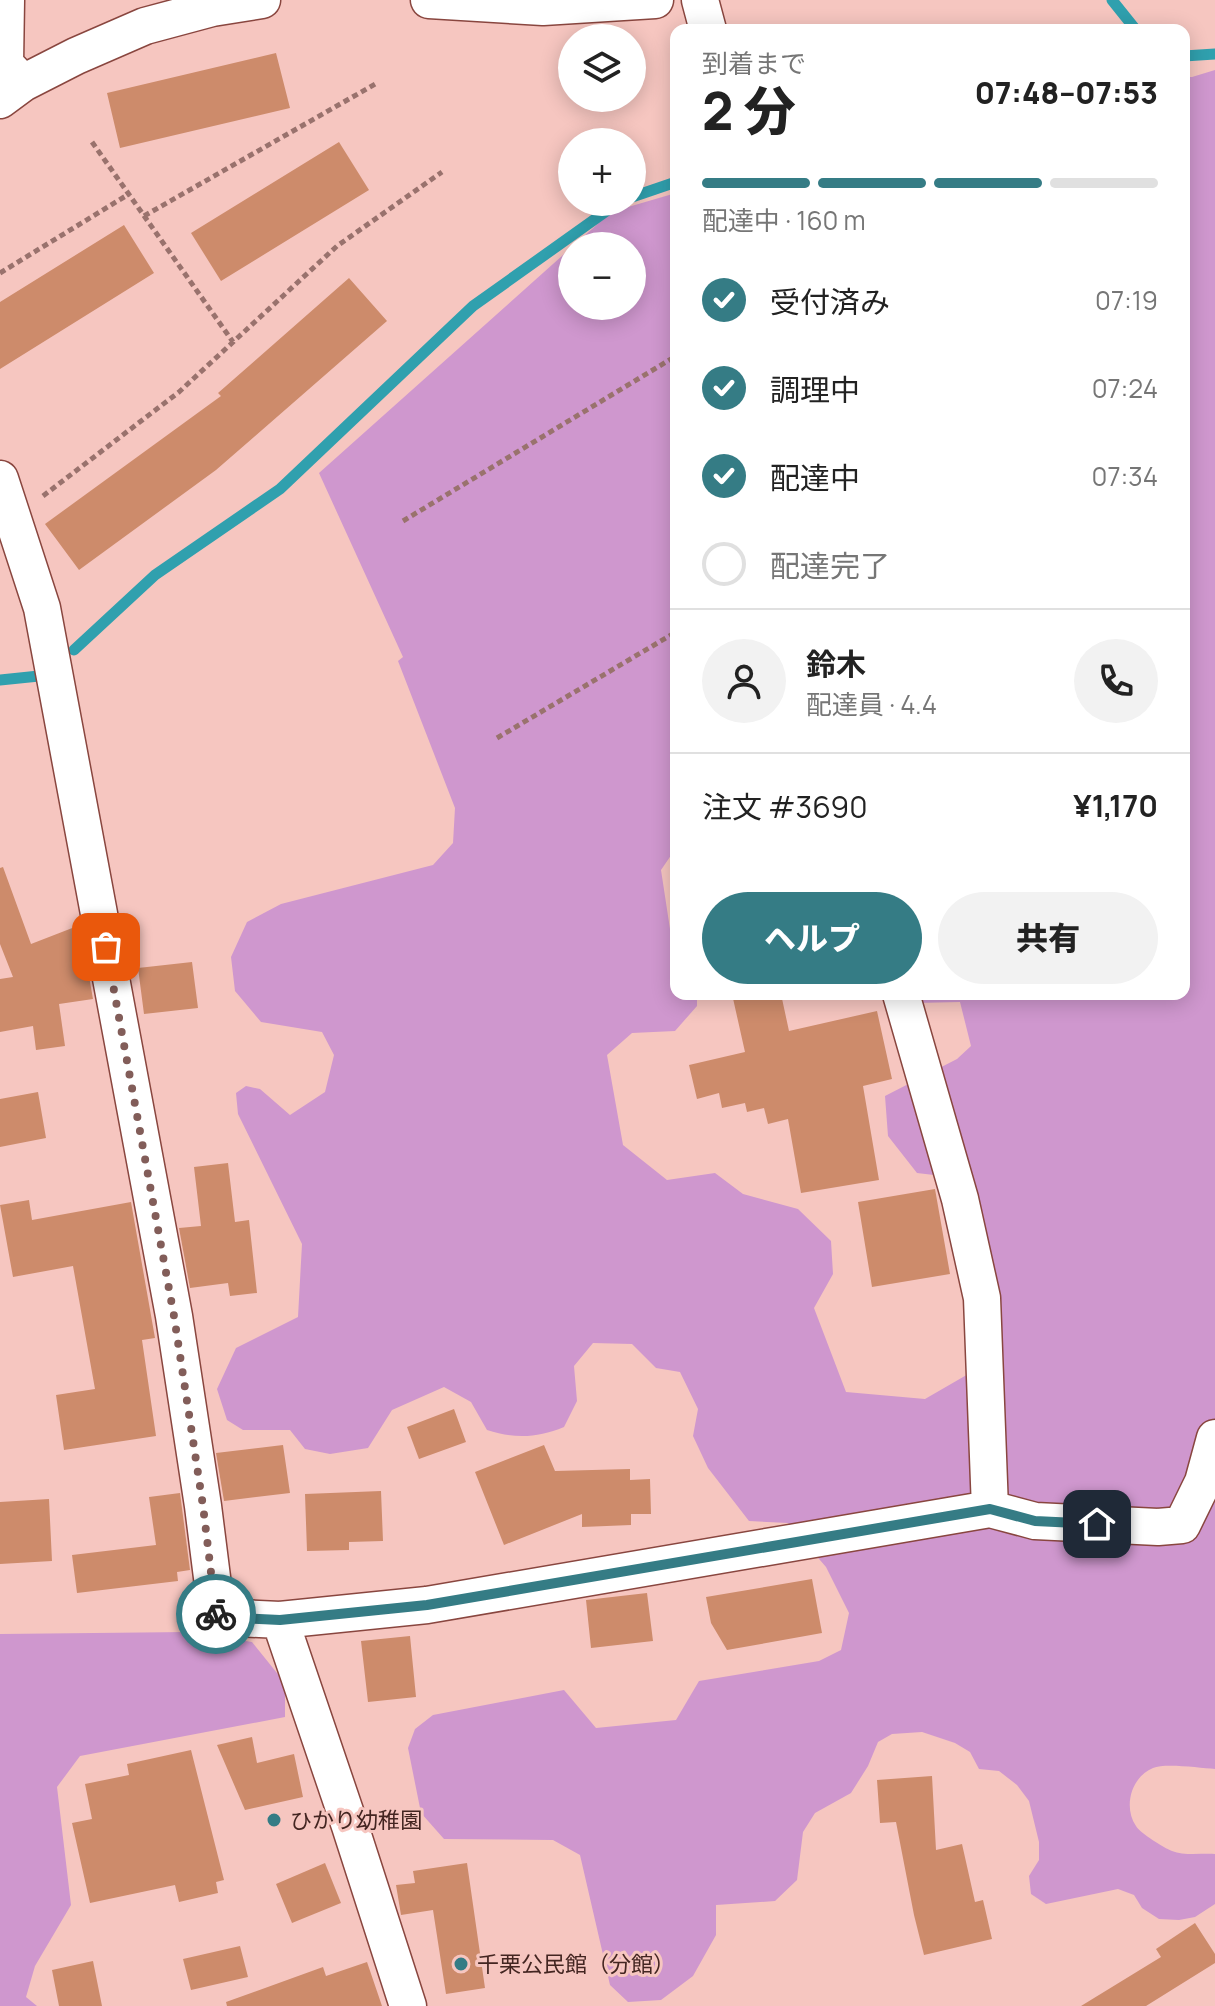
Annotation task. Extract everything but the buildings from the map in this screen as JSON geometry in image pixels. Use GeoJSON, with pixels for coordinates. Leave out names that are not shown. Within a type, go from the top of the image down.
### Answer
{"type":"FeatureCollection","features":[{"type":"Feature","properties":{"kind":"street"},"geometry":{"type":"LineString","coordinates":[[6,0],[5,64],[11,91],[76,56],[145,26],[212,8],[262,0]]}},
{"type":"Feature","properties":{"kind":"street"},"geometry":{"type":"LineString","coordinates":[[429,0],[543,7],[655,0]]}},
{"type":"Feature","properties":{"kind":"street"},"geometry":{"type":"LineString","coordinates":[[700,0],[706,24]]}},
{"type":"Feature","properties":{"kind":"street"},"geometry":{"type":"LineString","coordinates":[[0,479],[42,608],[86,835],[174,1316],[217,1617],[280,1620],[427,1605],[990,1509],[1035,1521],[1158,1527],[1182,1525],[1203,1482],[1215,1438]]}},
{"type":"Feature","properties":{"kind":"street"},"geometry":{"type":"LineString","coordinates":[[903,1000],[960,1199],[982,1298],[990,1509]]}},
{"type":"Feature","properties":{"kind":"street"},"geometry":{"type":"LineString","coordinates":[[280,1620],[408,2006]]}},
{"type":"Feature","properties":{"kind":"path"},"geometry":{"type":"LineString","coordinates":[[144,216],[377,83]]}},
{"type":"Feature","properties":{"kind":"path"},"geometry":{"type":"LineString","coordinates":[[92,142],[233,342]]}},
{"type":"Feature","properties":{"kind":"path"},"geometry":{"type":"LineString","coordinates":[[11,513],[35,502],[179,392],[337,246],[442,172]]}},
{"type":"Feature","properties":{"kind":"path"},"geometry":{"type":"LineString","coordinates":[[0,273],[129,194]]}},
{"type":"Feature","properties":{"kind":"path"},"geometry":{"type":"LineString","coordinates":[[403,521],[670,360]]}},
{"type":"Feature","properties":{"kind":"path"},"geometry":{"type":"LineString","coordinates":[[497,738],[670,636]]}},
{"type":"Feature","properties":{"kind":"shaded area"},"geometry":{"type":"Polygon","coordinates":[[[1215,70],[1215,1769],[1153,1768],[1145,1772],[1135,1785],[1130,1810],[1136,1826],[1158,1844],[1177,1853],[1215,1854],[1215,1904],[1195,1917],[1179,1920],[1159,1919],[1142,1908],[1134,1895],[1118,1889],[1046,1904],[1031,1894],[1029,1876],[1039,1860],[1039,1842],[1029,1801],[1017,1785],[999,1771],[979,1769],[970,1752],[955,1743],[922,1732],[892,1734],[878,1742],[851,1793],[815,1813],[803,1832],[797,1880],[775,1901],[716,1905],[716,1935],[693,1976],[661,2000],[628,2002],[610,1985],[580,1855],[553,1840],[444,1839],[421,1813],[408,1748],[415,1729],[433,1715],[564,1690],[596,1728],[676,1720],[699,1681],[819,1661],[841,1650],[849,1613],[826,1567],[788,1523],[749,1521],[708,1468],[693,1436],[698,1409],[680,1372],[656,1368],[632,1344],[593,1343],[574,1366],[577,1401],[564,1427],[535,1435],[507,1435],[487,1430],[471,1402],[444,1387],[392,1410],[368,1448],[330,1454],[305,1449],[290,1430],[243,1430],[227,1420],[217,1389],[236,1348],[298,1317],[302,1244],[238,1114],[236,1093],[246,1086],[260,1089],[290,1115],[325,1092],[334,1055],[322,1032],[261,1022],[235,991],[231,957],[247,922],[281,904],[433,865],[453,843],[455,808],[398,661],[403,657],[319,473],[558,260],[558,320],[646,320],[646,232],[589,232],[607,216],[646,216],[646,202],[670,195],[670,857],[661,870],[670,929],[670,1000],[697,1000],[697,1006],[675,1031],[632,1033],[607,1055],[623,1145],[667,1180],[715,1173],[743,1194],[798,1209],[831,1241],[833,1274],[814,1308],[846,1392],[925,1399],[970,1373],[1001,1309],[968,1179],[917,1173],[888,1136],[885,1096],[957,1059],[971,1046],[960,1002],[915,1003],[914,1000],[1190,1000],[1190,77],[1215,70]]]}},
{"type":"Feature","properties":{"kind":"shaded area"},"geometry":{"type":"Polygon","coordinates":[[[188,1632],[252,1642],[285,1683],[285,1717],[80,1756],[57,1787],[71,1905],[35,1966],[26,1997],[37,2006],[0,2006],[0,1634],[188,1632]]]}},
{"type":"Feature","properties":{"kind":"waterway"},"geometry":{"type":"LineString","coordinates":[[1112,0],[1131,24]]}},
{"type":"Feature","properties":{"kind":"waterway"},"geometry":{"type":"LineString","coordinates":[[1190,56],[1215,54]]}},
{"type":"Feature","properties":{"kind":"waterway"},"geometry":{"type":"LineString","coordinates":[[646,192],[670,184]]}},
{"type":"Feature","properties":{"kind":"waterway"},"geometry":{"type":"LineString","coordinates":[[74,650],[155,575],[280,489],[473,306],[599,216]]}},
{"type":"Feature","properties":{"kind":"waterway"},"geometry":{"type":"LineString","coordinates":[[0,680],[39,676]]}},
{"type":"Feature","properties":{"kind":"way so far"},"geometry":{"type":"LineString","coordinates":[[106,947],[174,1316],[216,1614]]}},
{"type":"Feature","properties":{"kind":"place","name":"ひかり幼稚園"},"geometry":{"type":"Point","coordinates":[274,1820]}},
{"type":"Feature","properties":{"kind":"place","name":"千栗公民館（分館）"},"geometry":{"type":"Point","coordinates":[461,1964]}},
{"type":"Feature","properties":{"kind":"route"},"geometry":{"type":"LineString","coordinates":[[216,1614],[217,1617],[280,1620],[427,1605],[990,1509],[1035,1521],[1097,1524]]}}]}
